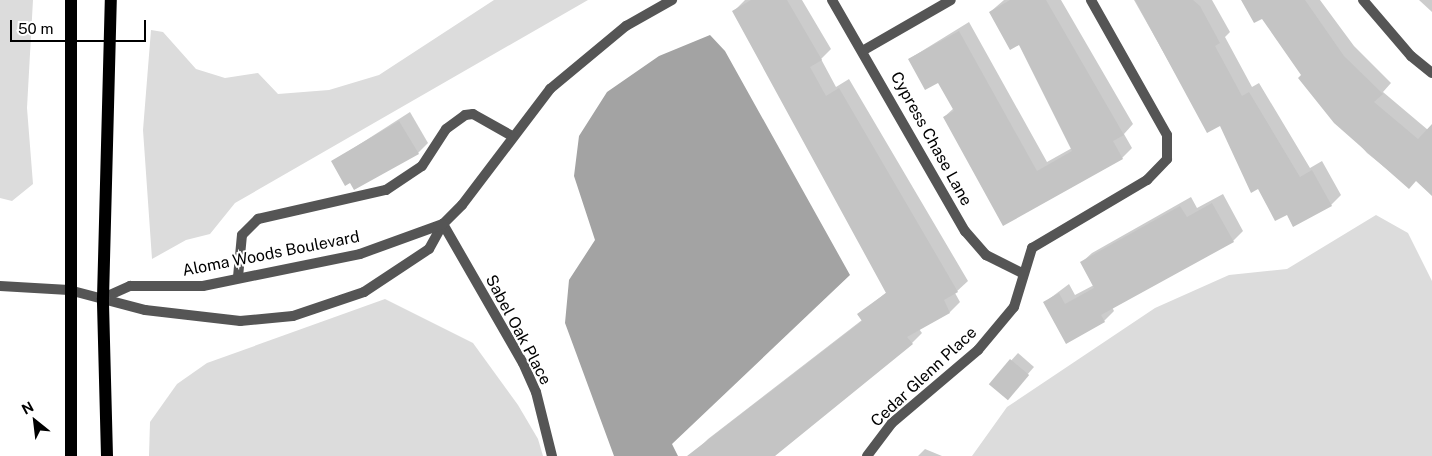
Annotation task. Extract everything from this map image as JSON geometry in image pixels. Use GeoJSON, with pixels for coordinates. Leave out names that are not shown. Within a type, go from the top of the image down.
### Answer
{"type":"FeatureCollection","features":[{"type":"Feature","properties":{"kind":"main road"},"geometry":{"type":"LineString","coordinates":[[71,0],[69,290],[71,456]]}},
{"type":"Feature","properties":{"kind":"main road"},"geometry":{"type":"LineString","coordinates":[[107,456],[103,298],[110,0]]}},
{"type":"Feature","properties":{"kind":"street","name":"Aloma Woods Boulevard"},"geometry":{"type":"LineString","coordinates":[[0,286],[69,290],[146,310],[240,322],[293,316],[364,292],[429,249],[443,224],[462,205],[512,136],[572,68],[626,26],[672,0]]}},
{"type":"Feature","properties":{"kind":"street","name":"Cypress Chase Lane"},"geometry":{"type":"LineString","coordinates":[[832,0],[864,50],[965,232],[986,256],[1022,273]]}},
{"type":"Feature","properties":{"kind":"street"},"geometry":{"type":"LineString","coordinates":[[864,50],[951,0]]}},
{"type":"Feature","properties":{"kind":"street","name":"Cedar Glenn Place"},"geometry":{"type":"LineString","coordinates":[[867,456],[892,423],[978,350],[1014,307],[1022,273],[1032,248],[1147,180],[1167,159],[1167,134],[1091,0]]}},
{"type":"Feature","properties":{"kind":"street"},"geometry":{"type":"LineString","coordinates":[[1363,0],[1411,56],[1432,73]]}},
{"type":"Feature","properties":{"kind":"street"},"geometry":{"type":"LineString","coordinates":[[238,277],[242,235],[258,218],[386,190],[422,166],[446,129],[465,115],[473,114],[512,136]]}},
{"type":"Feature","properties":{"kind":"street","name":"Aloma Woods Boulevard"},"geometry":{"type":"LineString","coordinates":[[103,298],[130,286],[203,286],[238,277],[377,249],[443,224]]}},
{"type":"Feature","properties":{"kind":"street","name":"Sabel Oak Place"},"geometry":{"type":"LineString","coordinates":[[443,224],[523,363],[536,392],[552,456]]}},
{"type":"Feature","properties":{"kind":"shaded area"},"geometry":{"type":"Polygon","coordinates":[[[0,0],[33,0],[27,108],[33,184],[12,201],[0,198],[0,0]]]}},
{"type":"Feature","properties":{"kind":"shaded area"},"geometry":{"type":"Polygon","coordinates":[[[494,0],[588,0],[235,203],[210,234],[186,240],[152,259],[143,130],[151,30],[163,32],[196,69],[225,78],[258,73],[278,94],[329,90],[379,75],[494,0]]]}},
{"type":"Feature","properties":{"kind":"shaded area"},"geometry":{"type":"Polygon","coordinates":[[[710,35],[725,51],[850,275],[672,444],[678,456],[614,456],[565,323],[569,280],[595,240],[574,176],[579,136],[607,92],[659,56],[710,35]]]}},
{"type":"Feature","properties":{"kind":"shaded area"},"geometry":{"type":"Polygon","coordinates":[[[1376,215],[1408,233],[1432,281],[1432,456],[972,456],[1007,407],[1155,308],[1229,275],[1287,269],[1376,215]]]}},
{"type":"Feature","properties":{"kind":"shaded area"},"geometry":{"type":"Polygon","coordinates":[[[385,299],[473,343],[518,405],[538,439],[543,456],[149,456],[150,422],[177,384],[207,363],[385,299]]]}},
{"type":"Feature","properties":{"kind":"building"},"geometry":{"type":"Polygon","coordinates":[[[751,0],[787,0],[822,60],[810,67],[826,96],[839,88],[958,292],[944,300],[950,313],[907,337],[913,344],[775,456],[687,456],[862,321],[857,314],[886,293],[732,11],[751,0]]]}},
{"type":"Feature","properties":{"kind":"building"},"geometry":{"type":"Polygon","coordinates":[[[1010,0],[1046,0],[1124,135],[1113,141],[1123,159],[1003,226],[943,117],[954,111],[938,83],[925,90],[908,59],[959,31],[1037,171],[1072,151],[1019,45],[1010,50],[989,12],[1010,0]]]}},
{"type":"Feature","properties":{"kind":"building"},"geometry":{"type":"Polygon","coordinates":[[[1135,0],[1193,0],[1200,6],[1220,43],[1215,46],[1242,96],[1249,92],[1300,177],[1312,170],[1332,206],[1293,227],[1287,215],[1275,221],[1258,189],[1251,193],[1220,126],[1207,133],[1135,0]]]}},
{"type":"Feature","properties":{"kind":"building"},"geometry":{"type":"Polygon","coordinates":[[[1241,0],[1305,0],[1344,56],[1383,94],[1374,102],[1418,139],[1432,124],[1432,196],[1416,181],[1409,189],[1334,123],[1298,78],[1301,75],[1262,19],[1254,23],[1241,0]]]}},
{"type":"Feature","properties":{"kind":"building"},"geometry":{"type":"Polygon","coordinates":[[[399,121],[419,154],[354,190],[350,183],[345,186],[331,161],[399,121]]]}},
{"type":"Feature","properties":{"kind":"building"},"geometry":{"type":"Polygon","coordinates":[[[1212,203],[1234,242],[1101,315],[1105,322],[1066,344],[1043,302],[1059,293],[1065,304],[1094,288],[1080,262],[1180,206],[1187,217],[1212,203]]]}},
{"type":"Feature","properties":{"kind":"building"},"geometry":{"type":"Polygon","coordinates":[[[1010,359],[1029,375],[1008,400],[989,384],[1010,359]]]}}]}
